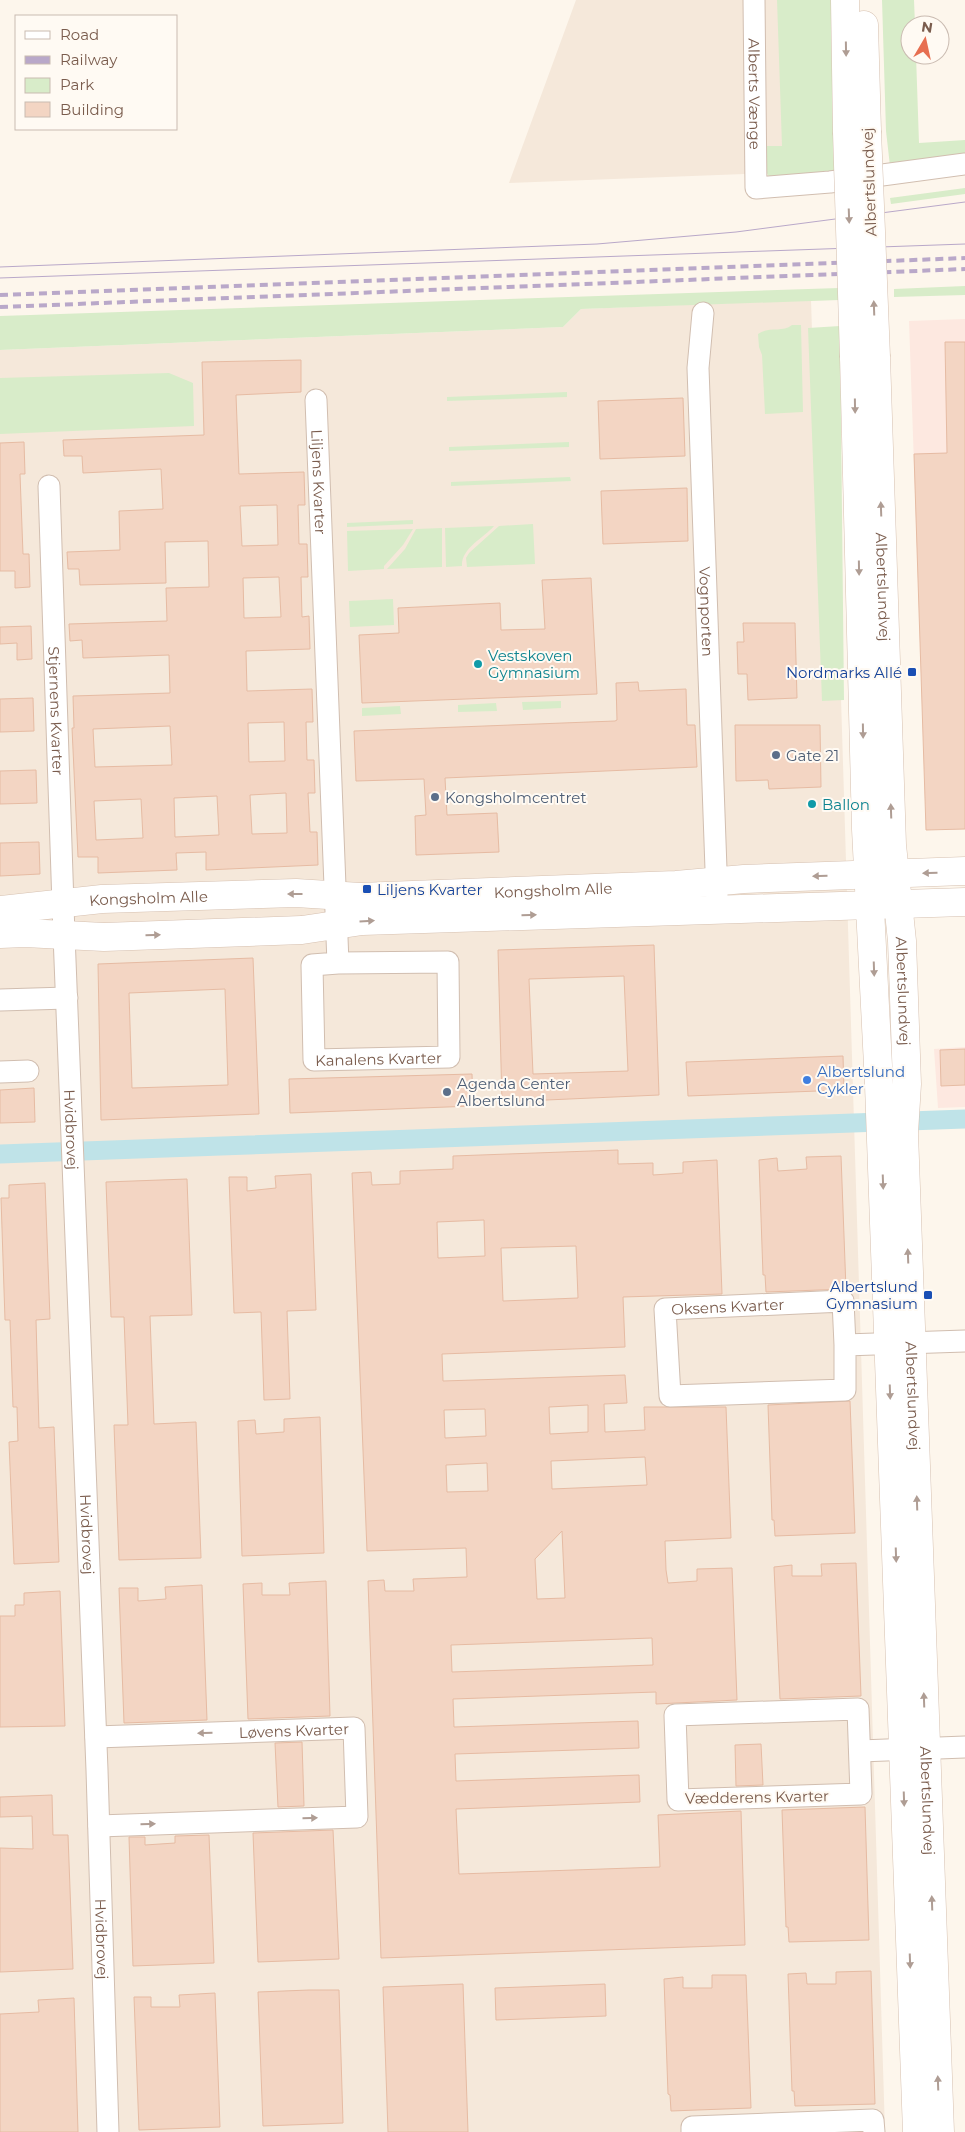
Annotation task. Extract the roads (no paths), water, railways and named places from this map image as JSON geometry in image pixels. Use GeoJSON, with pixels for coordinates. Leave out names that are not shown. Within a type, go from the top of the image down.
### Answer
{"type":"FeatureCollection","features":[{"type":"Feature","properties":{"kind":"street","name":"Alberts Vænge"},"geometry":{"type":"LineString","coordinates":[[754,0],[756,188],[830,182],[965,164]]}},
{"type":"Feature","properties":{"kind":"street","name":"Albertslundvej"},"geometry":{"type":"LineString","coordinates":[[845,0],[857,132],[865,357],[892,836],[902,941],[907,1084],[892,1134]]}},
{"type":"Feature","properties":{"kind":"street","name":"Albertslundvej"},"geometry":{"type":"LineString","coordinates":[[857,132],[864,0]]}},
{"type":"Feature","properties":{"kind":"street","name":"Vognporten"},"geometry":{"type":"LineString","coordinates":[[703,313],[698,368],[718,909]]}},
{"type":"Feature","properties":{"kind":"street","name":"Albertslundvej"},"geometry":{"type":"LineString","coordinates":[[865,357],[869,875],[879,1084],[892,1134],[900,1343],[914,1750],[916,2132]]}},
{"type":"Feature","properties":{"kind":"street","name":"Liljens Kvarter"},"geometry":{"type":"LineString","coordinates":[[316,400],[336,925]]}},
{"type":"Feature","properties":{"kind":"street","name":"Stjernens Kvarter"},"geometry":{"type":"LineString","coordinates":[[49,486],[64,935]]}},
{"type":"Feature","properties":{"kind":"street","name":"Kongsholm Alle"},"geometry":{"type":"LineString","coordinates":[[0,910],[102,899],[296,893],[390,896],[965,872]]}},
{"type":"Feature","properties":{"kind":"street","name":"Kongsholm Alle"},"geometry":{"type":"LineString","coordinates":[[0,934],[104,937],[302,930],[362,921],[965,902]]}},
{"type":"Feature","properties":{"kind":"street"},"geometry":{"type":"LineString","coordinates":[[336,925],[338,963]]}},
{"type":"Feature","properties":{"kind":"street","name":"Hvidbrovej"},"geometry":{"type":"LineString","coordinates":[[64,935],[96,1738],[108,2132]]}},
{"type":"Feature","properties":{"kind":"street","name":"Kanalens Kvarter"},"geometry":{"type":"LineString","coordinates":[[448,962],[449,1057],[314,1060],[312,965],[338,963],[448,962]]}},
{"type":"Feature","properties":{"kind":"street"},"geometry":{"type":"LineString","coordinates":[[0,1000],[67,998]]}},
{"type":"Feature","properties":{"kind":"street"},"geometry":{"type":"LineString","coordinates":[[0,1072],[28,1071]]}},
{"type":"Feature","properties":{"kind":"street","name":"Oksens Kvarter"},"geometry":{"type":"LineString","coordinates":[[843,1300],[845,1345],[845,1390],[670,1396],[665,1309],[843,1300]]}},
{"type":"Feature","properties":{"kind":"street"},"geometry":{"type":"LineString","coordinates":[[845,1345],[965,1341]]}},
{"type":"Feature","properties":{"kind":"street","name":"Vædderens Kvarter"},"geometry":{"type":"LineString","coordinates":[[858,1709],[860,1751],[861,1794],[678,1800],[675,1715],[858,1709]]}},
{"type":"Feature","properties":{"kind":"street","name":"Løvens Kvarter"},"geometry":{"type":"LineString","coordinates":[[96,1738],[354,1728],[357,1817],[99,1826]]}},
{"type":"Feature","properties":{"kind":"street"},"geometry":{"type":"LineString","coordinates":[[860,1751],[965,1747]]}},
{"type":"Feature","properties":{"kind":"street","name":"Albertslundvej"},"geometry":{"type":"LineString","coordinates":[[914,1750],[940,2132]]}},
{"type":"Feature","properties":{"kind":"street"},"geometry":{"type":"LineString","coordinates":[[692,2132],[692,2127],[873,2120],[874,2132]]}},
{"type":"Feature","properties":{"kind":"waterway"},"geometry":{"type":"LineString","coordinates":[[0,1154],[965,1119]]}},
{"type":"Feature","properties":{"kind":"tram line"},"geometry":{"type":"LineString","coordinates":[[0,267],[597,244],[736,232],[965,202]]}},
{"type":"Feature","properties":{"kind":"tram line"},"geometry":{"type":"LineString","coordinates":[[0,278],[965,244]]}},
{"type":"Feature","properties":{"kind":"railway"},"geometry":{"type":"LineString","coordinates":[[0,295],[965,258]]}},
{"type":"Feature","properties":{"kind":"railway"},"geometry":{"type":"LineString","coordinates":[[0,307],[965,269]]}},
{"type":"Feature","properties":{"kind":"place","name":"Vestskoven Gymnasium"},"geometry":{"type":"Point","coordinates":[478,664]}},
{"type":"Feature","properties":{"kind":"place","name":"Nordmarks Allé"},"geometry":{"type":"Point","coordinates":[912,672]}},
{"type":"Feature","properties":{"kind":"place","name":"Gate 21"},"geometry":{"type":"Point","coordinates":[776,755]}},
{"type":"Feature","properties":{"kind":"place","name":"Kongsholmcentret"},"geometry":{"type":"Point","coordinates":[435,797]}},
{"type":"Feature","properties":{"kind":"place","name":"Ballon"},"geometry":{"type":"Point","coordinates":[812,804]}},
{"type":"Feature","properties":{"kind":"place","name":"Liljens Kvarter"},"geometry":{"type":"Point","coordinates":[367,889]}},
{"type":"Feature","properties":{"kind":"place","name":"Albertslund Cykler"},"geometry":{"type":"Point","coordinates":[807,1080]}},
{"type":"Feature","properties":{"kind":"place","name":"Agenda Center Albertslund"},"geometry":{"type":"Point","coordinates":[447,1092]}},
{"type":"Feature","properties":{"kind":"place","name":"Albertslund Gymnasium"},"geometry":{"type":"Point","coordinates":[928,1295]}}]}
